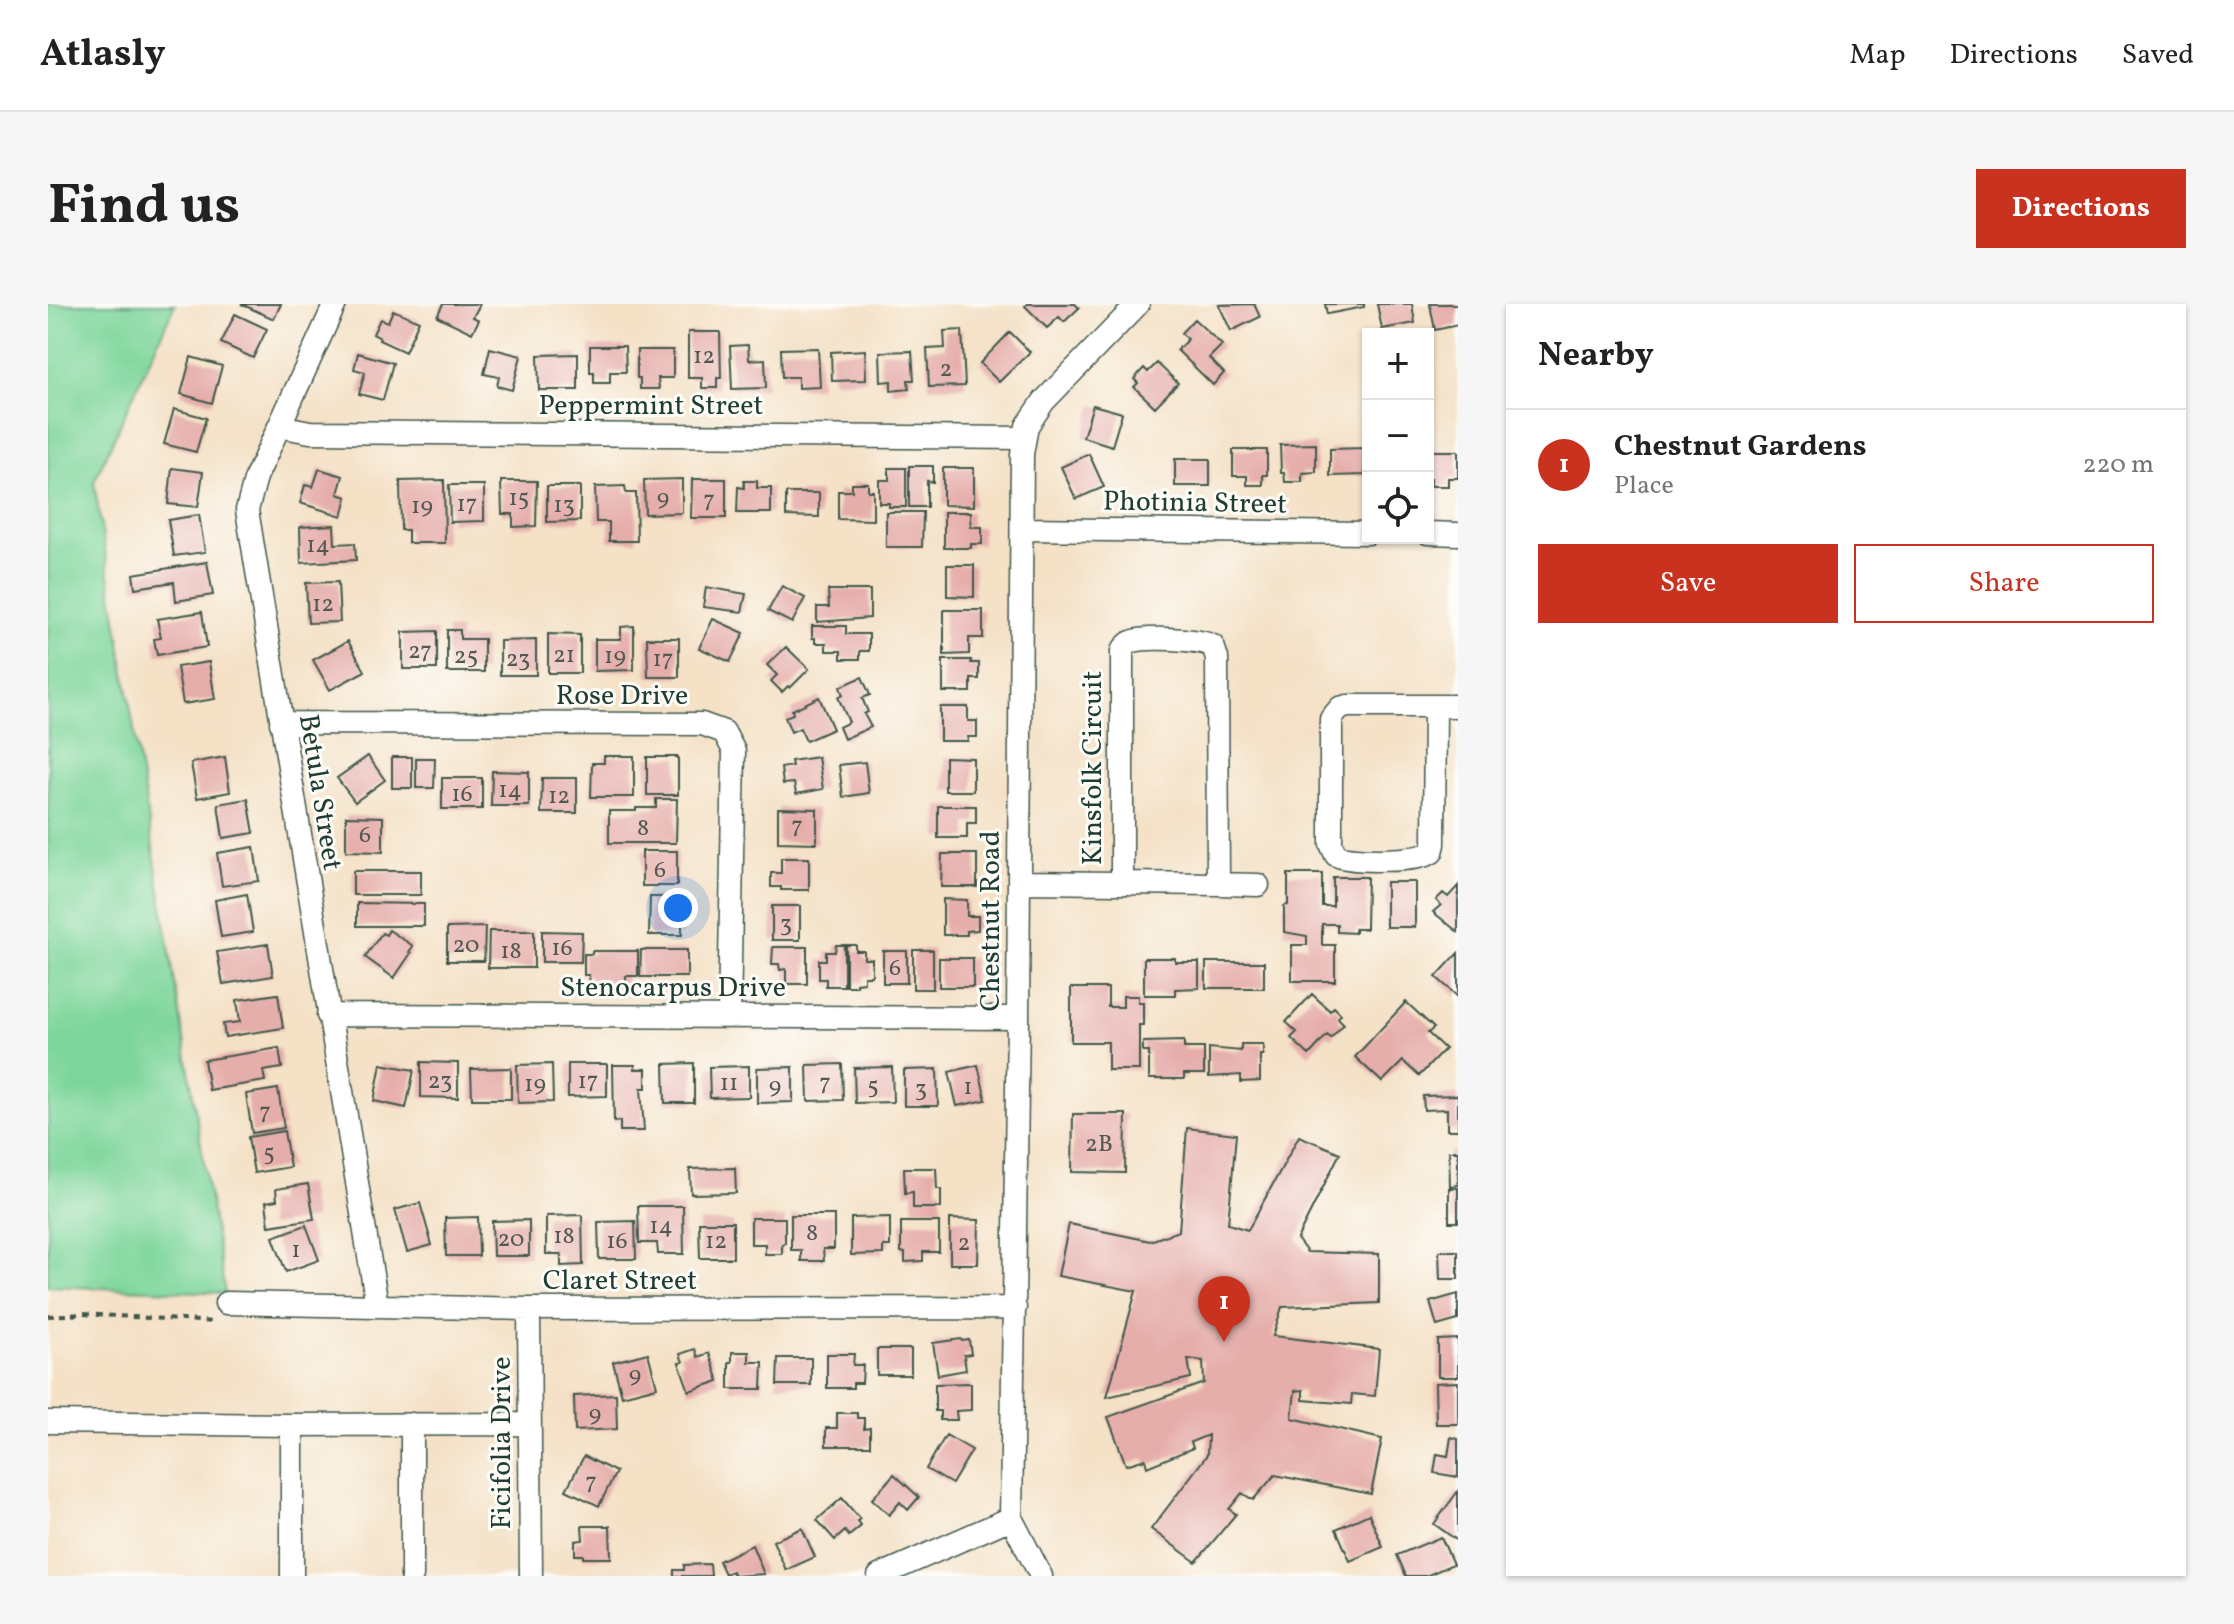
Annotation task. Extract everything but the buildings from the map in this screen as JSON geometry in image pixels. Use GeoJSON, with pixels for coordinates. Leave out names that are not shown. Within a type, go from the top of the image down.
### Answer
{"type":"FeatureCollection","features":[{"type":"Feature","properties":{"kind":"street","name":"Betula Street"},"geometry":{"type":"LineString","coordinates":[[335,304],[256,477],[247,510],[377,1305]]}},
{"type":"Feature","properties":{"kind":"street","name":"Chestnut Road"},"geometry":{"type":"LineString","coordinates":[[1041,1576],[1011,1518],[1023,438],[1027,426],[1044,401],[1138,304]]}},
{"type":"Feature","properties":{"kind":"street","name":"Peppermint Street"},"geometry":{"type":"LineString","coordinates":[[279,426],[310,432],[1023,438]]}},
{"type":"Feature","properties":{"kind":"street","name":"Photinia Street"},"geometry":{"type":"LineString","coordinates":[[1022,529],[1362,533]]}},
{"type":"Feature","properties":{"kind":"street"},"geometry":{"type":"LineString","coordinates":[[1434,533],[1458,534]]}},
{"type":"Feature","properties":{"kind":"street","name":"Kinsfolk Circuit"},"geometry":{"type":"LineString","coordinates":[[1122,883],[1122,651],[1127,645],[1138,641],[1200,640],[1213,646],[1217,658],[1218,884]]}},
{"type":"Feature","properties":{"kind":"street"},"geometry":{"type":"LineString","coordinates":[[1435,707],[1432,852],[1418,858],[1352,859],[1336,855],[1331,844],[1331,719],[1334,713],[1348,706],[1458,706]]}},
{"type":"Feature","properties":{"kind":"street","name":"Rose Drive"},"geometry":{"type":"LineString","coordinates":[[281,723],[702,724],[724,732],[734,751],[729,1016]]}},
{"type":"Feature","properties":{"kind":"street","name":"Kinsfolk Circuit"},"geometry":{"type":"LineString","coordinates":[[1019,882],[1258,885]]}},
{"type":"Feature","properties":{"kind":"street","name":"Stenocarpus Drive"},"geometry":{"type":"LineString","coordinates":[[328,1015],[1018,1018]]}},
{"type":"Feature","properties":{"kind":"street","name":"Claret Street"},"geometry":{"type":"LineString","coordinates":[[226,1303],[529,1309],[1015,1308]]}},
{"type":"Feature","properties":{"kind":"street","name":"Ficifolia Drive"},"geometry":{"type":"LineString","coordinates":[[529,1309],[531,1576]]}},
{"type":"Feature","properties":{"kind":"street"},"geometry":{"type":"LineString","coordinates":[[48,1422],[530,1424]]}},
{"type":"Feature","properties":{"kind":"street"},"geometry":{"type":"LineString","coordinates":[[412,1424],[412,1576]]}},
{"type":"Feature","properties":{"kind":"street"},"geometry":{"type":"LineString","coordinates":[[292,1425],[292,1576]]}},
{"type":"Feature","properties":{"kind":"street"},"geometry":{"type":"LineString","coordinates":[[879,1576],[1011,1518]]}},
{"type":"Feature","properties":{"kind":"green space"},"geometry":{"type":"Polygon","coordinates":[[[48,304],[175,304],[94,482],[225,1293],[48,1286],[48,304]]]}},
{"type":"Feature","properties":{"kind":"place","name":"Chestnut Gardens"},"geometry":{"type":"Point","coordinates":[1224,1342]}}]}
